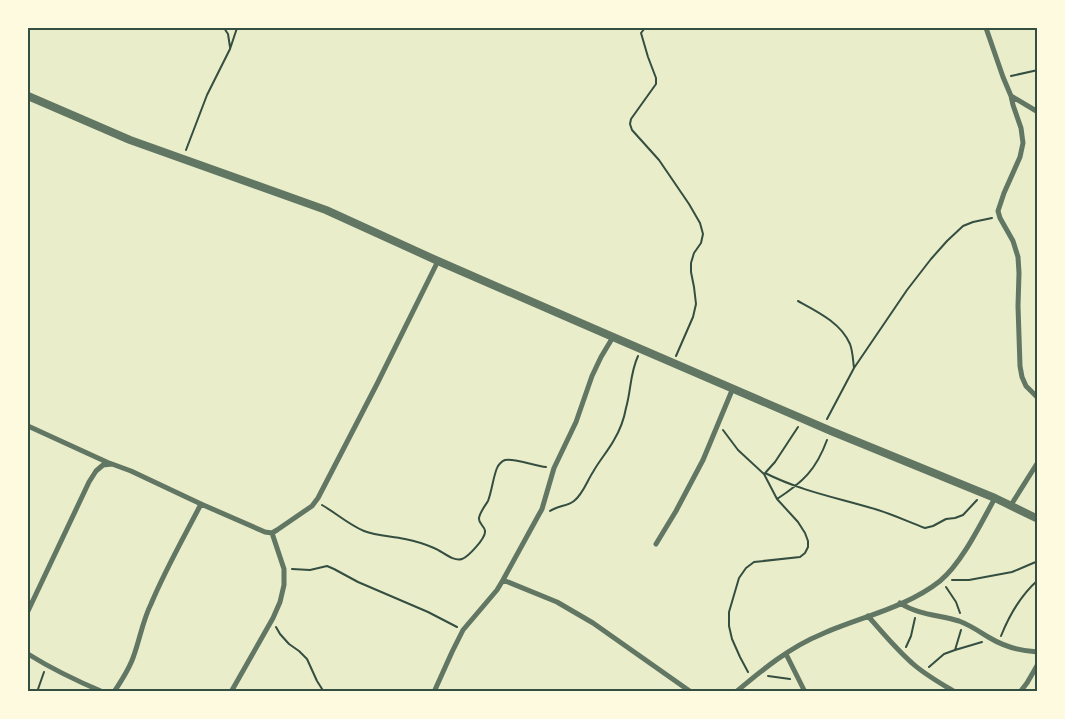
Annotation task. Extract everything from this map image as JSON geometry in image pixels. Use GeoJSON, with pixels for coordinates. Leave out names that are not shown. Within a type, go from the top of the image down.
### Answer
{"type":"FeatureCollection","features":[{"type":"Feature","properties":{"kind":"street"},"geometry":{"type":"LineString","coordinates":[[986,28],[1021,128],[1023,143],[1020,157],[1000,202],[998,211],[1000,218],[1014,241],[1018,256],[1018,306],[1022,377],[1026,386],[1038,398]]}},
{"type":"Feature","properties":{"kind":"street"},"geometry":{"type":"LineString","coordinates":[[28,96],[130,140],[326,210],[613,337],[831,431],[995,498],[1038,519]]}},
{"type":"Feature","properties":{"kind":"street"},"geometry":{"type":"LineString","coordinates":[[1011,96],[1038,112]]}},
{"type":"Feature","properties":{"kind":"street"},"geometry":{"type":"LineString","coordinates":[[28,426],[259,530],[272,533],[304,512],[315,502],[377,384],[438,260]]}},
{"type":"Feature","properties":{"kind":"street"},"geometry":{"type":"LineString","coordinates":[[434,692],[463,630],[504,580],[537,518],[554,468],[576,422],[592,376],[613,337]]}},
{"type":"Feature","properties":{"kind":"street"},"geometry":{"type":"LineString","coordinates":[[656,544],[703,460],[733,388]]}},
{"type":"Feature","properties":{"kind":"street"},"geometry":{"type":"LineString","coordinates":[[1011,505],[1038,462]]}},
{"type":"Feature","properties":{"kind":"street"},"geometry":{"type":"LineString","coordinates":[[28,611],[89,482],[96,471],[103,465],[112,464]]}},
{"type":"Feature","properties":{"kind":"street"},"geometry":{"type":"LineString","coordinates":[[739,691],[752,678],[819,634],[900,603],[923,592],[941,579],[950,571],[969,544],[995,498]]}},
{"type":"Feature","properties":{"kind":"street"},"geometry":{"type":"LineString","coordinates":[[114,692],[122,681],[134,655],[151,603],[201,504]]}},
{"type":"Feature","properties":{"kind":"street"},"geometry":{"type":"LineString","coordinates":[[231,692],[273,618],[280,602],[284,585],[284,569],[272,533]]}},
{"type":"Feature","properties":{"kind":"street"},"geometry":{"type":"LineString","coordinates":[[504,580],[557,602],[593,623],[691,692]]}},
{"type":"Feature","properties":{"kind":"street"},"geometry":{"type":"LineString","coordinates":[[900,603],[916,612],[962,622],[1009,648],[1038,652]]}},
{"type":"Feature","properties":{"kind":"street"},"geometry":{"type":"LineString","coordinates":[[868,616],[913,664],[955,692]]}},
{"type":"Feature","properties":{"kind":"street"},"geometry":{"type":"LineString","coordinates":[[28,654],[46,665],[103,692]]}},
{"type":"Feature","properties":{"kind":"street"},"geometry":{"type":"LineString","coordinates":[[786,654],[805,692]]}},
{"type":"Feature","properties":{"kind":"street"},"geometry":{"type":"LineString","coordinates":[[1020,692],[1038,664]]}},
{"type":"Feature","properties":{"kind":"path"},"geometry":{"type":"LineString","coordinates":[[224,28],[228,34],[230,49]]}},
{"type":"Feature","properties":{"kind":"path"},"geometry":{"type":"LineString","coordinates":[[183,159],[207,95],[230,49],[237,28]]}},
{"type":"Feature","properties":{"kind":"path"},"geometry":{"type":"LineString","coordinates":[[645,28],[641,33],[656,78],[656,84],[631,119],[630,124],[632,130],[659,160],[689,204],[700,223],[703,234],[701,243],[694,253],[691,263],[696,304],[694,318],[673,362]]}},
{"type":"Feature","properties":{"kind":"path"},"geometry":{"type":"LineString","coordinates":[[1003,77],[1038,70]]}},
{"type":"Feature","properties":{"kind":"path"},"geometry":{"type":"LineString","coordinates":[[823,427],[854,368],[926,265],[946,241],[963,226],[982,220],[1000,218]]}},
{"type":"Feature","properties":{"kind":"path"},"geometry":{"type":"LineString","coordinates":[[798,301],[830,320],[841,330],[850,345],[854,368]]}},
{"type":"Feature","properties":{"kind":"path"},"geometry":{"type":"LineString","coordinates":[[537,518],[556,507],[573,502],[614,442],[627,406],[633,368],[641,348]]}},
{"type":"Feature","properties":{"kind":"path"},"geometry":{"type":"LineString","coordinates":[[764,474],[788,443],[802,418]]}},
{"type":"Feature","properties":{"kind":"path"},"geometry":{"type":"LineString","coordinates":[[719,424],[738,450],[764,474],[777,499],[798,522],[808,541],[808,547],[800,557],[754,562],[746,568],[739,578],[729,612],[729,626],[732,639],[752,678]]}},
{"type":"Feature","properties":{"kind":"path"},"geometry":{"type":"LineString","coordinates":[[777,499],[805,478],[817,462],[831,431]]}},
{"type":"Feature","properties":{"kind":"path"},"geometry":{"type":"LineString","coordinates":[[315,502],[363,530],[418,542],[460,560],[474,549],[486,533],[486,529],[479,521],[479,518],[487,502],[500,463],[505,460],[519,461],[554,468]]}},
{"type":"Feature","properties":{"kind":"path"},"geometry":{"type":"LineString","coordinates":[[764,474],[815,493],[879,510],[925,528],[963,515],[983,494]]}},
{"type":"Feature","properties":{"kind":"path"},"geometry":{"type":"LineString","coordinates":[[941,579],[969,580],[1004,574],[1038,561]]}},
{"type":"Feature","properties":{"kind":"path"},"geometry":{"type":"LineString","coordinates":[[284,569],[310,570],[327,566],[463,630]]}},
{"type":"Feature","properties":{"kind":"path"},"geometry":{"type":"LineString","coordinates":[[941,579],[956,602],[962,622],[955,650]]}},
{"type":"Feature","properties":{"kind":"path"},"geometry":{"type":"LineString","coordinates":[[998,643],[1014,610],[1024,595],[1038,580]]}},
{"type":"Feature","properties":{"kind":"path"},"geometry":{"type":"LineString","coordinates":[[902,654],[911,636],[916,612]]}},
{"type":"Feature","properties":{"kind":"path"},"geometry":{"type":"LineString","coordinates":[[273,618],[280,634],[307,659],[324,692]]}},
{"type":"Feature","properties":{"kind":"path"},"geometry":{"type":"LineString","coordinates":[[923,672],[944,654],[990,639]]}},
{"type":"Feature","properties":{"kind":"path"},"geometry":{"type":"LineString","coordinates":[[37,692],[46,665]]}},
{"type":"Feature","properties":{"kind":"path"},"geometry":{"type":"LineString","coordinates":[[758,674],[799,680]]}}]}
